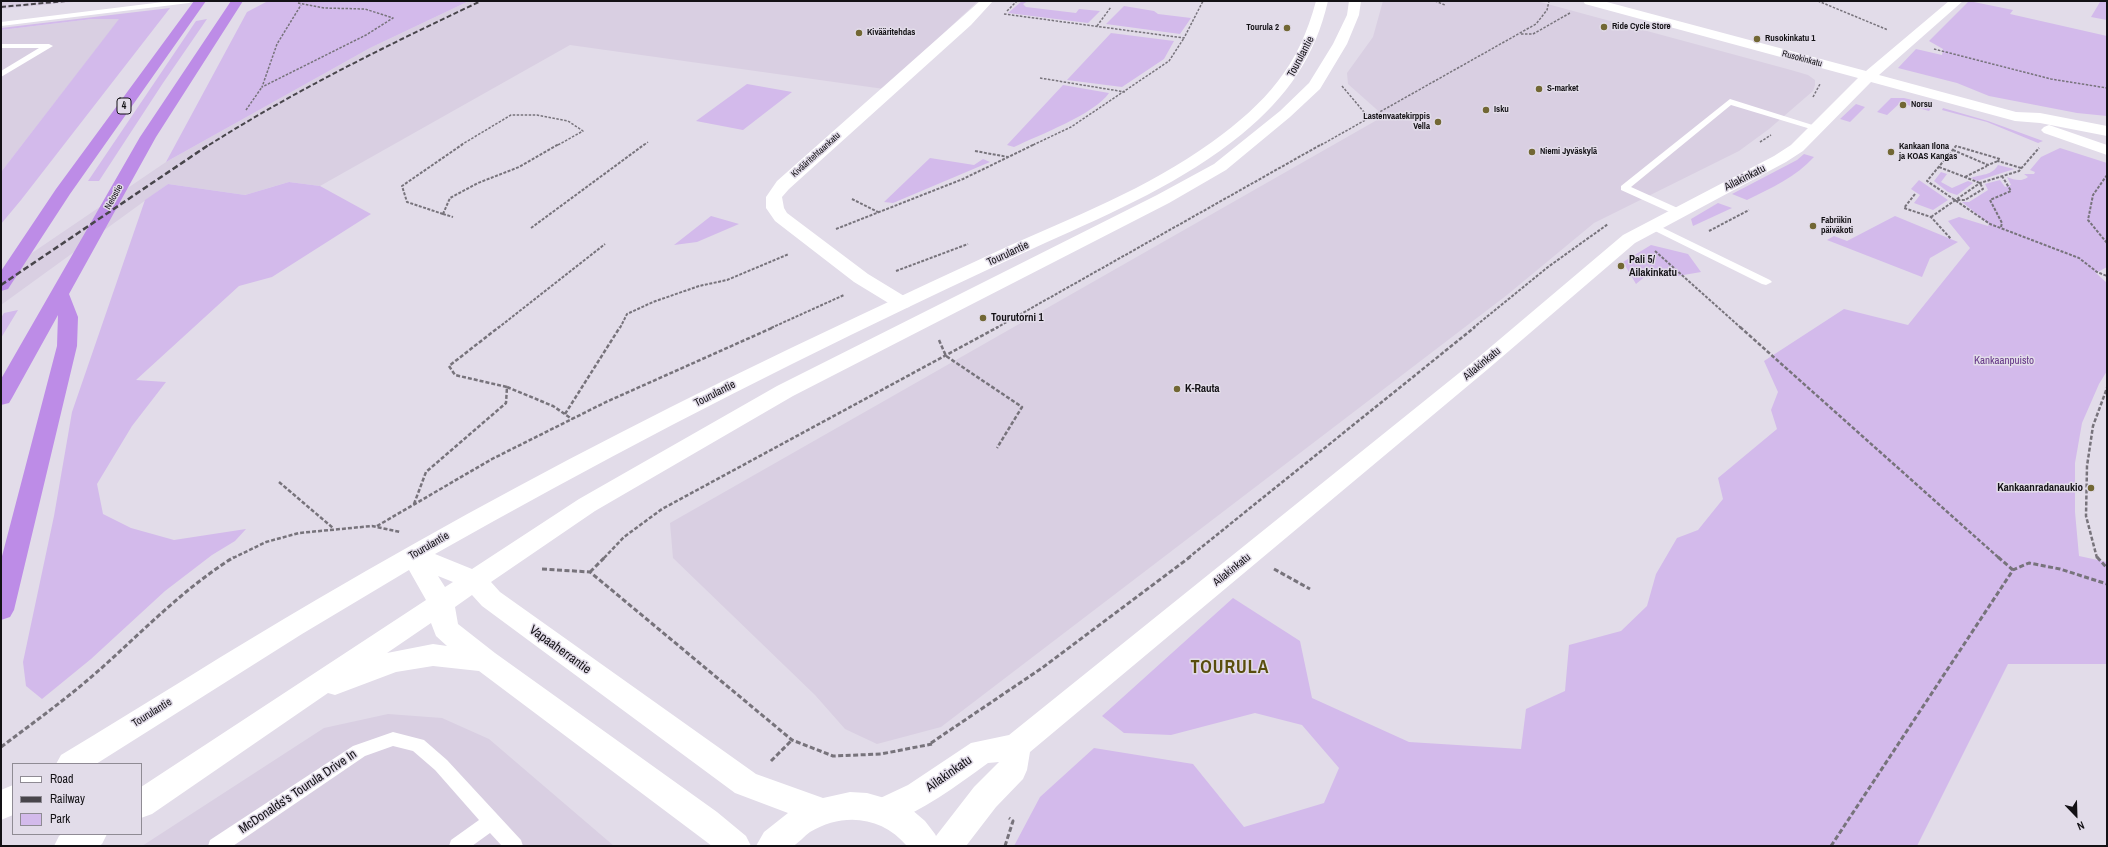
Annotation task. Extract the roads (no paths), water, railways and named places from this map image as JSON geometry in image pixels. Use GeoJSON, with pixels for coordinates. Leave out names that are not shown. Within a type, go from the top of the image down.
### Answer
{"type":"FeatureCollection","features":[{"type":"Feature","properties":{"kind":"highway","name":"4"},"geometry":{"type":"LineString","coordinates":[[1,285],[62,193],[200,1]]}},
{"type":"Feature","properties":{"kind":"highway","name":"Nelostie"},"geometry":{"type":"LineString","coordinates":[[1,398],[148,137],[236,1]]}},
{"type":"Feature","properties":{"kind":"highway"},"geometry":{"type":"LineString","coordinates":[[1,610],[67,346],[68,317],[60,295]]}},
{"type":"Feature","properties":{"kind":"street","name":"Kivääritehtaankatu"},"geometry":{"type":"LineString","coordinates":[[902,303],[861,278],[781,217],[775,208],[774,196],[783,185],[966,22],[987,1]]}},
{"type":"Feature","properties":{"kind":"street","name":"Tourulantie"},"geometry":{"type":"LineString","coordinates":[[72,763],[267,641],[408,544],[475,519],[586,459],[730,386],[902,303],[1156,185],[1196,160],[1266,106],[1289,80],[1315,29],[1322,1]]}},
{"type":"Feature","properties":{"kind":"street","name":"Tourulantie"},"geometry":{"type":"LineString","coordinates":[[142,803],[587,506],[785,391],[997,282],[1164,199],[1220,167],[1274,123],[1315,86],[1342,39],[1353,15],[1355,1]]}},
{"type":"Feature","properties":{"kind":"street","name":"Rusokinkatu"},"geometry":{"type":"LineString","coordinates":[[1589,1],[2015,116],[2040,118],[2107,130]]}},
{"type":"Feature","properties":{"kind":"street","name":"Ailakinkatu"},"geometry":{"type":"LineString","coordinates":[[885,811],[919,795],[981,752],[1016,746],[1288,525],[1481,365],[1602,261],[1637,235],[1780,159],[1797,148],[1845,101],[1849,93],[1957,1]]}},
{"type":"Feature","properties":{"kind":"street","name":"Rusokinkatu"},"geometry":{"type":"LineString","coordinates":[[2015,116],[2033,125],[2107,150]]}},
{"type":"Feature","properties":{"kind":"street","name":"Vapaaherrantie"},"geometry":{"type":"LineString","coordinates":[[408,544],[475,581],[491,599],[746,784],[821,811]]}},
{"type":"Feature","properties":{"kind":"street"},"geometry":{"type":"LineString","coordinates":[[408,544],[441,603],[445,629],[485,661],[706,822],[735,846]]}},
{"type":"Feature","properties":{"kind":"street"},"geometry":{"type":"LineString","coordinates":[[302,696],[393,662],[433,655],[485,661]]}},
{"type":"Feature","properties":{"kind":"street"},"geometry":{"type":"LineString","coordinates":[[947,846],[985,797],[1012,770],[1016,746]]}},
{"type":"Feature","properties":{"kind":"street"},"geometry":{"type":"LineString","coordinates":[[1,806],[12,800]]}},
{"type":"Feature","properties":{"kind":"street"},"geometry":{"type":"LineString","coordinates":[[772,846],[796,824],[821,811],[848,806],[867,806],[885,811],[907,824],[925,846]]}},
{"type":"Feature","properties":{"kind":"street"},"geometry":{"type":"LineString","coordinates":[[70,846],[89,835]]}},
{"type":"Feature","properties":{"kind":"lane"},"geometry":{"type":"LineString","coordinates":[[1,24],[189,1]]}},
{"type":"Feature","properties":{"kind":"lane"},"geometry":{"type":"LineString","coordinates":[[1,46],[49,46],[1,74]]}},
{"type":"Feature","properties":{"kind":"lane"},"geometry":{"type":"LineString","coordinates":[[1678,212],[1624,188],[1730,102],[1817,128]]}},
{"type":"Feature","properties":{"kind":"lane"},"geometry":{"type":"LineString","coordinates":[[1653,226],[1766,282]]}},
{"type":"Feature","properties":{"kind":"lane","name":"McDonalds's Tourula Drive In"},"geometry":{"type":"LineString","coordinates":[[217,846],[359,751],[393,739],[418,745],[441,765],[514,846]]}},
{"type":"Feature","properties":{"kind":"lane"},"geometry":{"type":"LineString","coordinates":[[458,846],[491,821]]}},
{"type":"Feature","properties":{"kind":"railway"},"geometry":{"type":"LineString","coordinates":[[1,7],[66,1]]}},
{"type":"Feature","properties":{"kind":"railway"},"geometry":{"type":"LineString","coordinates":[[209,145],[275,105],[412,34],[481,1]]}},
{"type":"Feature","properties":{"kind":"railway"},"geometry":{"type":"LineString","coordinates":[[1,285],[210,144]]}},
{"type":"Feature","properties":{"kind":"place","name":"Ride Cycle Store"},"geometry":{"type":"Point","coordinates":[1604,27]}},
{"type":"Feature","properties":{"kind":"place","name":"Tourula 2"},"geometry":{"type":"Point","coordinates":[1287,28]}},
{"type":"Feature","properties":{"kind":"place","name":"Kivääritehdas"},"geometry":{"type":"Point","coordinates":[859,33]}},
{"type":"Feature","properties":{"kind":"place","name":"Rusokinkatu 1"},"geometry":{"type":"Point","coordinates":[1757,39]}},
{"type":"Feature","properties":{"kind":"place","name":"S-market"},"geometry":{"type":"Point","coordinates":[1539,89]}},
{"type":"Feature","properties":{"kind":"place","name":"Norsu"},"geometry":{"type":"Point","coordinates":[1903,105]}},
{"type":"Feature","properties":{"kind":"place","name":"Isku"},"geometry":{"type":"Point","coordinates":[1486,110]}},
{"type":"Feature","properties":{"kind":"place","name":"Lastenvaatekirppis Vella"},"geometry":{"type":"Point","coordinates":[1438,122]}},
{"type":"Feature","properties":{"kind":"place","name":"Niemi Jyväskylä"},"geometry":{"type":"Point","coordinates":[1532,152]}},
{"type":"Feature","properties":{"kind":"place","name":"Kankaan Ilona ja KOAS Kangas"},"geometry":{"type":"Point","coordinates":[1891,152]}},
{"type":"Feature","properties":{"kind":"place","name":"Fabriikin päiväkoti"},"geometry":{"type":"Point","coordinates":[1813,226]}},
{"type":"Feature","properties":{"kind":"place","name":"Pali 5/ Ailakinkatu"},"geometry":{"type":"Point","coordinates":[1621,266]}},
{"type":"Feature","properties":{"kind":"place","name":"Tourutorni 1"},"geometry":{"type":"Point","coordinates":[983,318]}},
{"type":"Feature","properties":{"kind":"place","name":"K-Rauta"},"geometry":{"type":"Point","coordinates":[1177,389]}},
{"type":"Feature","properties":{"kind":"place","name":"Kankaanradanaukio"},"geometry":{"type":"Point","coordinates":[2091,488]}},
{"type":"Feature","properties":{"kind":"district","name":"TOURULA"},"geometry":{"type":"Point","coordinates":[1230,668]}},
{"type":"Feature","properties":{"kind":"park label","name":"Kankaanpuisto"},"geometry":{"type":"Point","coordinates":[2004,361]}}]}
